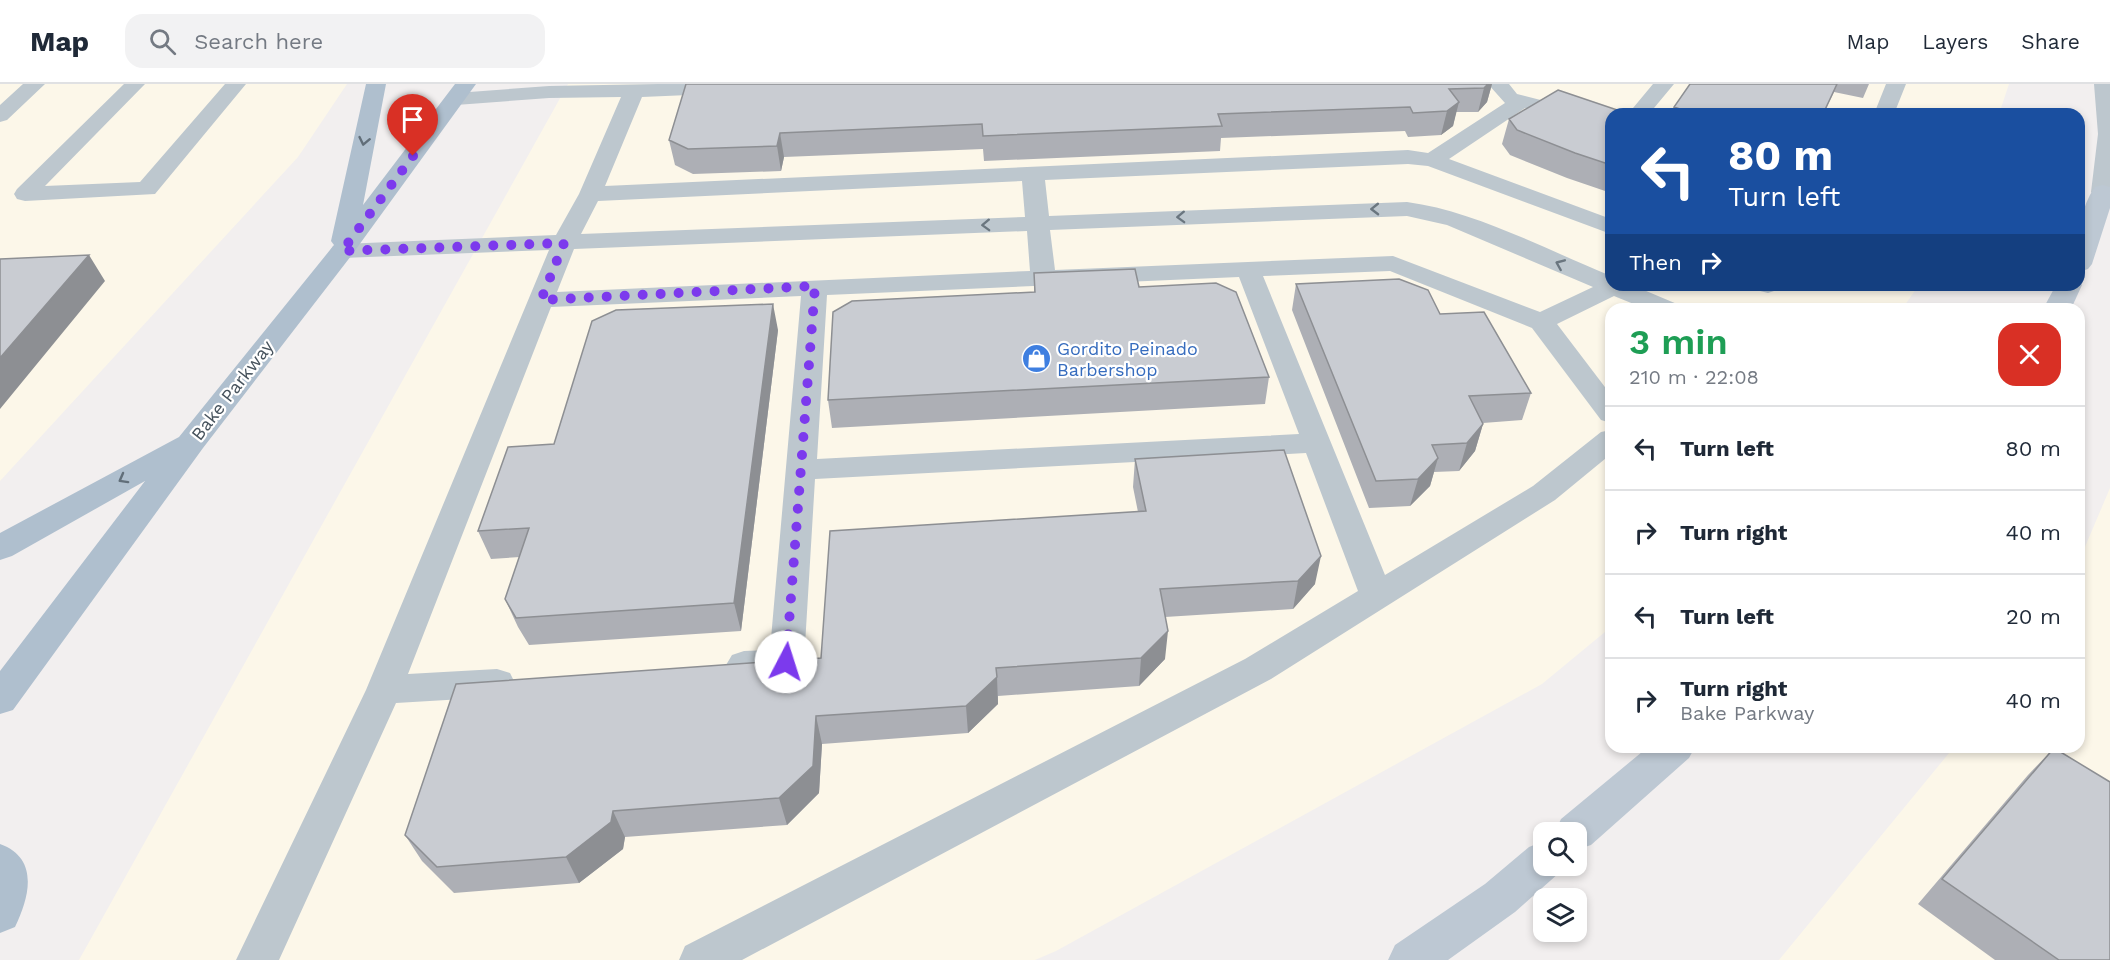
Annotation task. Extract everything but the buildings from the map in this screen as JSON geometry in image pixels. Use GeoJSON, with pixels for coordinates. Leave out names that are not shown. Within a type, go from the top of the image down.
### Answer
{"type":"FeatureCollection","features":[{"type":"Feature","properties":{"kind":"main road"},"geometry":{"type":"LineString","coordinates":[[342,251],[376,84]]}},
{"type":"Feature","properties":{"kind":"main road","name":"Bake Parkway"},"geometry":{"type":"LineString","coordinates":[[0,699],[192,441],[342,251],[461,92]]}},
{"type":"Feature","properties":{"kind":"main road"},"geometry":{"type":"LineString","coordinates":[[0,548],[192,441]]}},
{"type":"Feature","properties":{"kind":"main road"},"geometry":{"type":"LineString","coordinates":[[0,863],[7,872],[0,913]]}},
{"type":"Feature","properties":{"kind":"street"},"geometry":{"type":"LineString","coordinates":[[2085,249],[2107,193],[2109,134],[2104,84]]}},
{"type":"Feature","properties":{"kind":"street"},"geometry":{"type":"LineString","coordinates":[[1587,823],[1668,753]]}},
{"type":"Feature","properties":{"kind":"street"},"geometry":{"type":"LineString","coordinates":[[1411,960],[1500,897],[1533,869]]}},
{"type":"Feature","properties":{"kind":"lane"},"geometry":{"type":"LineString","coordinates":[[0,116],[35,84]]}},
{"type":"Feature","properties":{"kind":"lane"},"geometry":{"type":"LineString","coordinates":[[25,194],[135,84]]}},
{"type":"Feature","properties":{"kind":"lane"},"geometry":{"type":"LineString","coordinates":[[0,195],[147,189],[236,84]]}},
{"type":"Feature","properties":{"kind":"lane"},"geometry":{"type":"LineString","coordinates":[[461,92],[634,91],[808,84]]}},
{"type":"Feature","properties":{"kind":"lane"},"geometry":{"type":"LineString","coordinates":[[1498,84],[1510,98],[1605,122]]}},
{"type":"Feature","properties":{"kind":"lane"},"geometry":{"type":"LineString","coordinates":[[1643,108],[1664,84]]}},
{"type":"Feature","properties":{"kind":"lane"},"geometry":{"type":"LineString","coordinates":[[1886,108],[1896,84]]}},
{"type":"Feature","properties":{"kind":"lane"},"geometry":{"type":"LineString","coordinates":[[257,960],[384,690],[564,243],[590,194],[634,91]]}},
{"type":"Feature","properties":{"kind":"lane"},"geometry":{"type":"LineString","coordinates":[[1432,160],[1522,101]]}},
{"type":"Feature","properties":{"kind":"lane"},"geometry":{"type":"LineString","coordinates":[[590,194],[1408,157],[1432,160],[1605,225]]}},
{"type":"Feature","properties":{"kind":"lane"},"geometry":{"type":"LineString","coordinates":[[1033,174],[1043,277]]}},
{"type":"Feature","properties":{"kind":"lane"},"geometry":{"type":"LineString","coordinates":[[342,251],[1407,209],[1429,212],[1455,220],[1605,282]]}},
{"type":"Feature","properties":{"kind":"lane"},"geometry":{"type":"LineString","coordinates":[[541,300],[815,286],[1393,263],[1541,322],[1605,406]]}},
{"type":"Feature","properties":{"kind":"lane"},"geometry":{"type":"LineString","coordinates":[[1248,269],[1377,596]]}},
{"type":"Feature","properties":{"kind":"lane"},"geometry":{"type":"LineString","coordinates":[[715,667],[786,662],[815,286]]}},
{"type":"Feature","properties":{"kind":"lane"},"geometry":{"type":"LineString","coordinates":[[1541,322],[1605,291]]}},
{"type":"Feature","properties":{"kind":"lane"},"geometry":{"type":"LineString","coordinates":[[1627,291],[1654,303]]}},
{"type":"Feature","properties":{"kind":"lane"},"geometry":{"type":"LineString","coordinates":[[801,470],[1317,443]]}},
{"type":"Feature","properties":{"kind":"lane"},"geometry":{"type":"LineString","coordinates":[[700,960],[1258,669],[1544,493],[1605,444]]}},
{"type":"Feature","properties":{"kind":"lane"},"geometry":{"type":"LineString","coordinates":[[384,690],[526,681]]}},
{"type":"Feature","properties":{"kind":"shaded area"},"geometry":{"type":"Polygon","coordinates":[[[0,84],[347,84],[298,157],[0,481],[0,84]]]}},
{"type":"Feature","properties":{"kind":"shaded area"},"geometry":{"type":"Polygon","coordinates":[[[568,84],[2009,84],[2001,108],[1605,108],[1605,291],[1915,291],[1906,303],[1605,303],[1605,632],[1542,684],[1056,951],[1035,960],[79,960],[568,84]]]}},
{"type":"Feature","properties":{"kind":"shaded area"},"geometry":{"type":"Polygon","coordinates":[[[2110,488],[2110,960],[1779,960],[1949,753],[2085,753],[2085,547],[2110,488]]]}},
{"type":"Feature","properties":{"kind":"place","name":"Gordito Peinado Barbershop"},"geometry":{"type":"Point","coordinates":[1036,358]}},
{"type":"Feature","properties":{"kind":"route"},"geometry":{"type":"LineString","coordinates":[[413,156],[342,251],[564,243],[541,300],[815,286],[786,662]]}}]}
